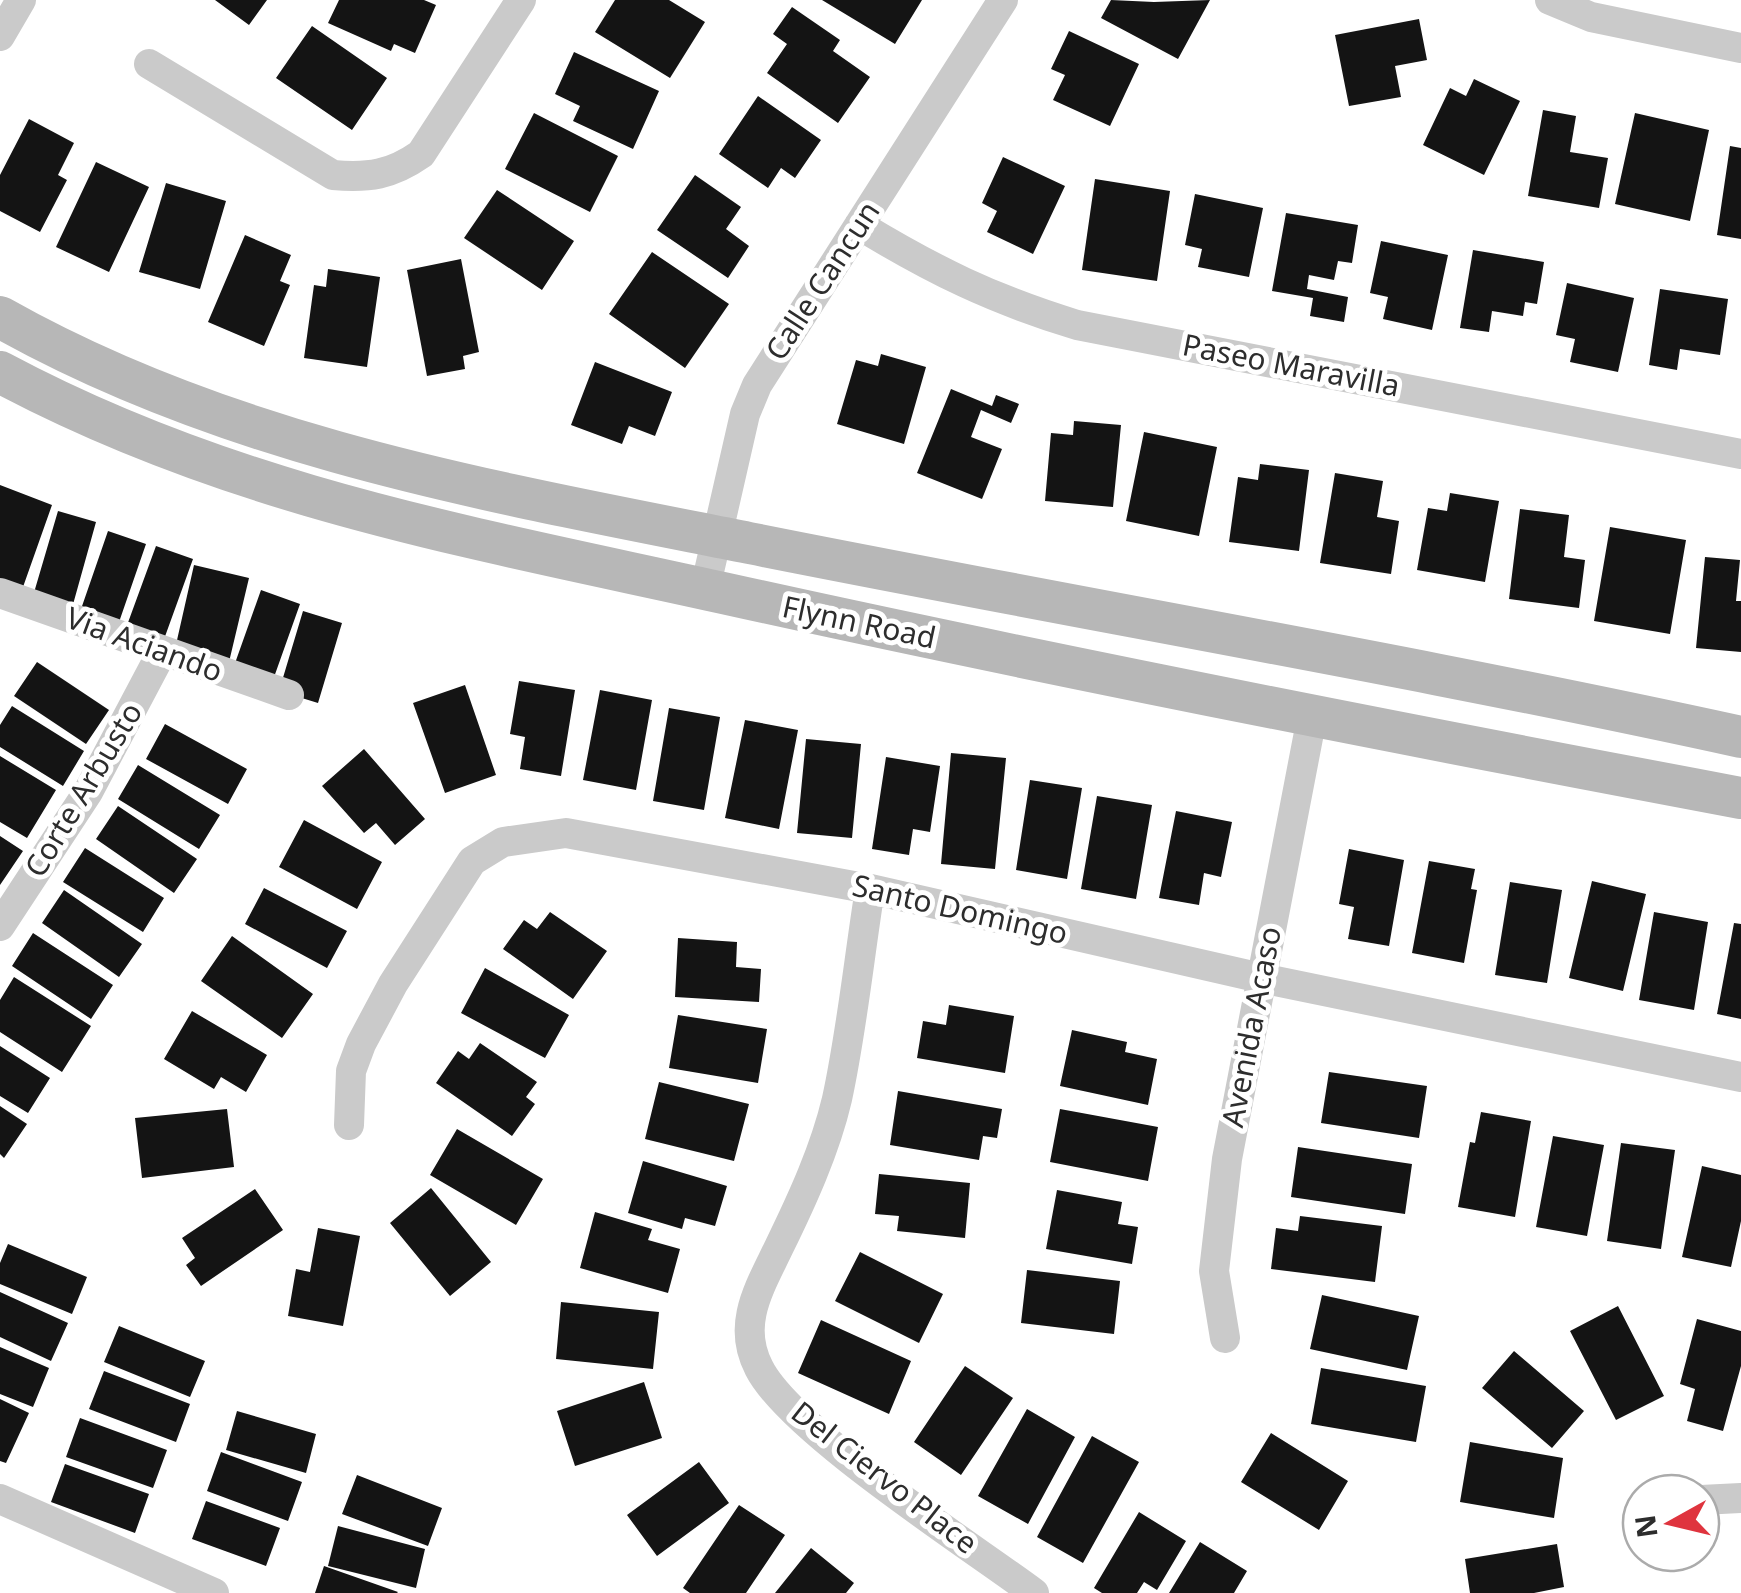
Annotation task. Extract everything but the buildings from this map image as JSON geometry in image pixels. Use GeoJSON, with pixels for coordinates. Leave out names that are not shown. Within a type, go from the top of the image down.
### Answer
{"type":"FeatureCollection","features":[{"type":"Feature","properties":{"kind":"main road","name":"Flynn Road"},"geometry":{"type":"LineString","coordinates":[[0,317],[182,401],[319,448],[424,477],[1741,737]]}},
{"type":"Feature","properties":{"kind":"main road","name":"Flynn Road"},"geometry":{"type":"LineString","coordinates":[[0,372],[172,454],[299,496],[400,523],[1312,718],[1741,798]]}},
{"type":"Feature","properties":{"kind":"street"},"geometry":{"type":"LineString","coordinates":[[148,64],[332,175],[368,178],[397,171],[421,154],[521,0]]}},
{"type":"Feature","properties":{"kind":"street","name":"Calle Cancun"},"geometry":{"type":"LineString","coordinates":[[705,589],[745,414],[757,385],[1003,0]]}},
{"type":"Feature","properties":{"kind":"street"},"geometry":{"type":"LineString","coordinates":[[1550,0],[1590,18],[1741,48]]}},
{"type":"Feature","properties":{"kind":"street","name":"Paseo Maravilla"},"geometry":{"type":"LineString","coordinates":[[859,225],[943,276],[1006,303],[1077,325],[1741,454]]}},
{"type":"Feature","properties":{"kind":"street","name":"Via Aciando"},"geometry":{"type":"LineString","coordinates":[[0,592],[289,696]]}},
{"type":"Feature","properties":{"kind":"street","name":"Corte Arbusto"},"geometry":{"type":"LineString","coordinates":[[0,926],[88,792],[162,652]]}},
{"type":"Feature","properties":{"kind":"street","name":"Avenida Acaso"},"geometry":{"type":"LineString","coordinates":[[1225,1338],[1214,1271],[1218,1228],[1261,978],[1312,718]]}},
{"type":"Feature","properties":{"kind":"street","name":"Santo Domingo"},"geometry":{"type":"LineString","coordinates":[[349,1125],[350,1071],[393,984],[472,862],[504,842],[566,832],[870,889],[1261,978],[1741,1077]]}},
{"type":"Feature","properties":{"kind":"street","name":"Del Ciervo Place"},"geometry":{"type":"LineString","coordinates":[[870,889],[836,1100],[806,1190],[759,1282],[750,1334],[757,1365],[774,1392],[840,1449],[1034,1593]]}},
{"type":"Feature","properties":{"kind":"street"},"geometry":{"type":"LineString","coordinates":[[0,1499],[214,1593]]}}]}
